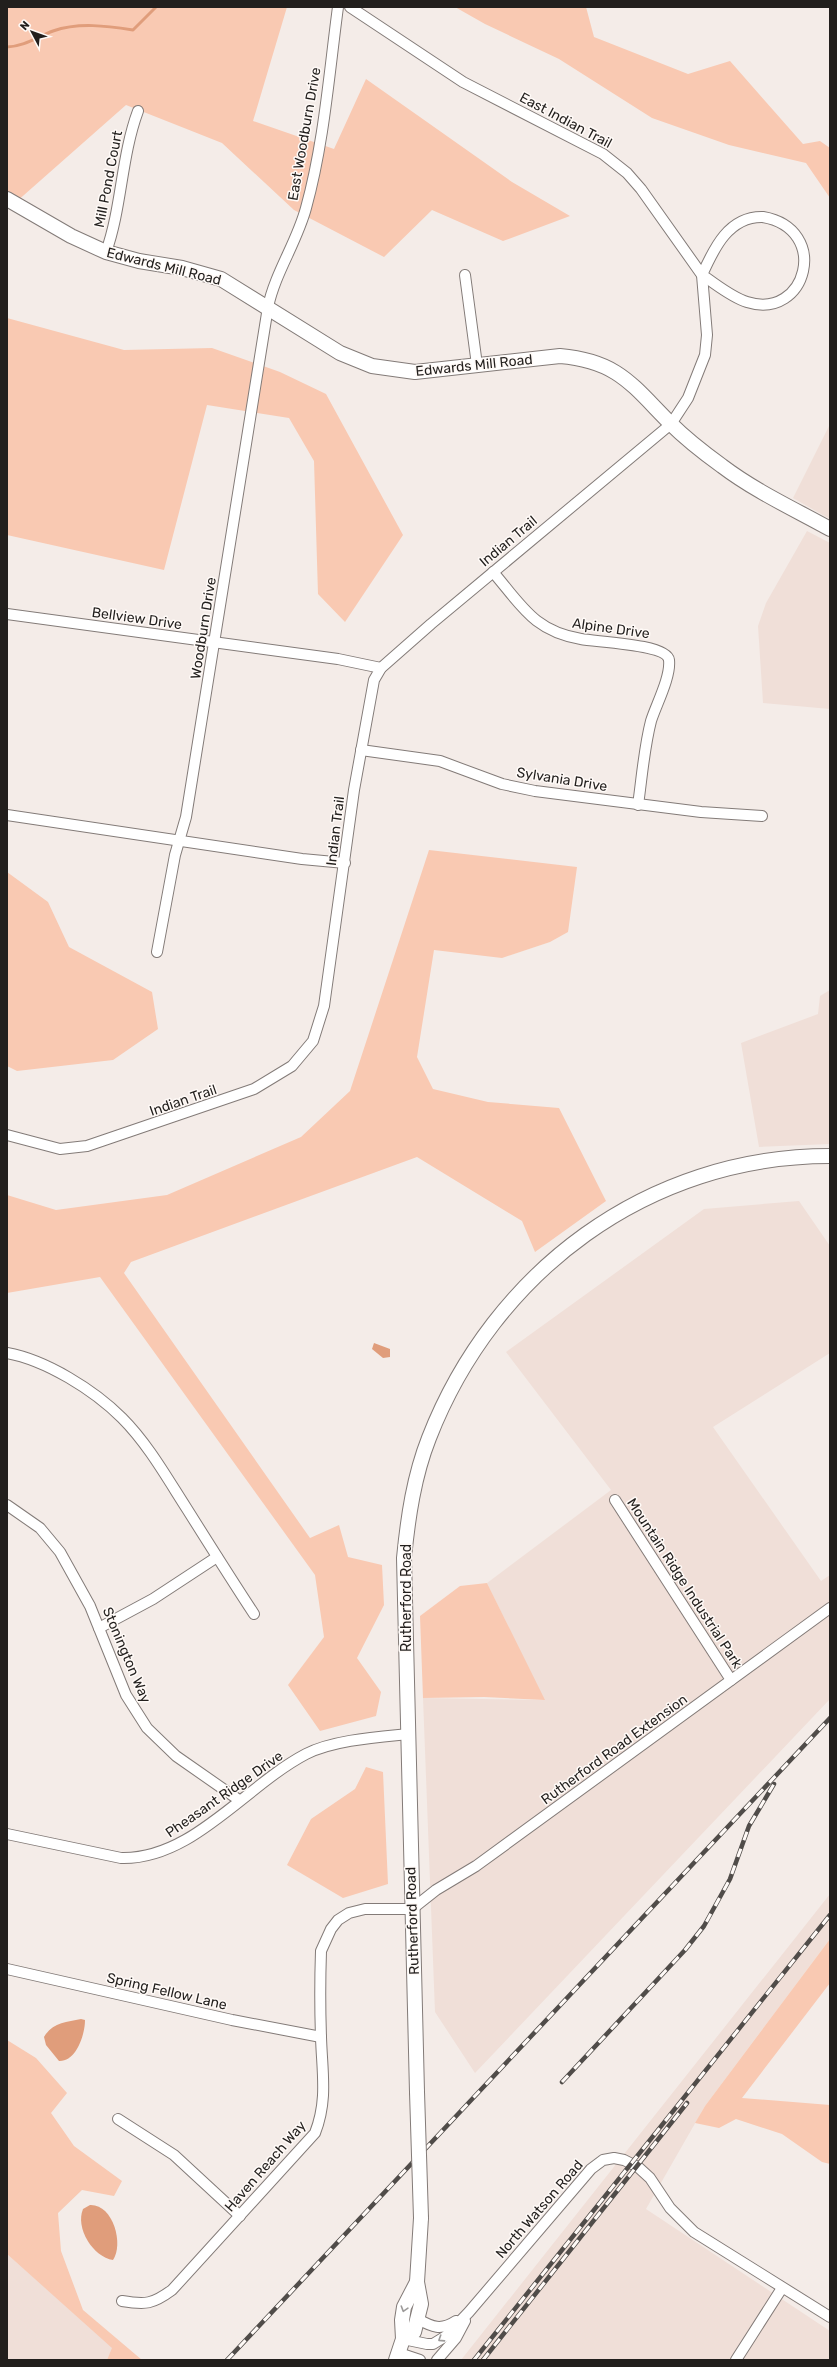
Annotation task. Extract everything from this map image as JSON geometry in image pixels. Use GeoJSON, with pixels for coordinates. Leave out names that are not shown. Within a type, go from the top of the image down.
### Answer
{"type":"FeatureCollection","features":[{"type":"Feature","properties":{"kind":"street","name":"East Woodburn Drive"},"geometry":{"type":"LineString","coordinates":[[268,307],[271,293],[298,232],[313,182],[338,7]]}},
{"type":"Feature","properties":{"kind":"street","name":"East Indian Trail"},"geometry":{"type":"LineString","coordinates":[[350,7],[463,82],[591,147],[612,160],[641,189],[702,275]]}},
{"type":"Feature","properties":{"kind":"street","name":"Mill Pond Court"},"geometry":{"type":"LineString","coordinates":[[106,252],[112,236],[128,143],[138,111]]}},
{"type":"Feature","properties":{"kind":"street","name":"Edwards Mill Road"},"geometry":{"type":"LineString","coordinates":[[7,199],[71,236],[106,252],[139,261],[211,275],[232,284],[340,353],[372,366],[415,372],[560,356],[593,361],[606,366],[628,380],[671,424],[723,468],[830,529]]}},
{"type":"Feature","properties":{"kind":"street"},"geometry":{"type":"LineString","coordinates":[[671,424],[688,398],[705,355],[707,335],[702,275],[714,250],[723,238],[740,222],[751,218],[764,217],[785,224],[797,235],[804,251],[805,268],[798,284],[787,296],[771,303],[748,302],[737,298],[702,275]]}},
{"type":"Feature","properties":{"kind":"street"},"geometry":{"type":"LineString","coordinates":[[465,275],[478,365]]}},
{"type":"Feature","properties":{"kind":"street","name":"Woodburn Drive"},"geometry":{"type":"LineString","coordinates":[[157,952],[179,840],[186,817],[268,307]]}},
{"type":"Feature","properties":{"kind":"street","name":"Indian Trail"},"geometry":{"type":"LineString","coordinates":[[7,1135],[60,1149],[87,1146],[254,1089],[292,1066],[308,1048],[320,1024],[361,750],[372,686],[381,668],[493,572],[671,424]]}},
{"type":"Feature","properties":{"kind":"street","name":"Alpine Drive"},"geometry":{"type":"LineString","coordinates":[[493,572],[531,617],[552,632],[583,639],[650,648],[667,655],[669,659],[668,672],[650,728],[638,805]]}},
{"type":"Feature","properties":{"kind":"street","name":"Bellview Drive"},"geometry":{"type":"LineString","coordinates":[[7,614],[338,659],[381,668]]}},
{"type":"Feature","properties":{"kind":"street","name":"Sylvania Drive"},"geometry":{"type":"LineString","coordinates":[[361,750],[440,761],[502,784],[535,791],[701,812],[762,816]]}},
{"type":"Feature","properties":{"kind":"street"},"geometry":{"type":"LineString","coordinates":[[7,815],[302,859],[345,863]]}},
{"type":"Feature","properties":{"kind":"street","name":"Rutherford Road"},"geometry":{"type":"LineString","coordinates":[[403,2339],[414,2332],[421,2304],[417,2282],[421,2218],[404,1578],[408,1520],[416,1478],[431,1433],[458,1376],[486,1331],[520,1290],[552,1260],[588,1232],[626,1208],[689,1180],[732,1168],[775,1160],[830,1156]]}},
{"type":"Feature","properties":{"kind":"street"},"geometry":{"type":"LineString","coordinates":[[7,1353],[28,1358],[74,1382],[94,1394],[122,1418],[135,1432],[168,1480],[254,1614]]}},
{"type":"Feature","properties":{"kind":"street","name":"Mountain Ridge Industrial Park"},"geometry":{"type":"LineString","coordinates":[[615,1500],[731,1680]]}},
{"type":"Feature","properties":{"kind":"street","name":"Stonington Way"},"geometry":{"type":"LineString","coordinates":[[7,1505],[40,1528],[56,1548],[82,1589],[126,1695],[147,1728],[176,1756],[239,1800]]}},
{"type":"Feature","properties":{"kind":"street"},"geometry":{"type":"LineString","coordinates":[[99,1628],[153,1599],[217,1557]]}},
{"type":"Feature","properties":{"kind":"street","name":"Rutherford Road Extension"},"geometry":{"type":"LineString","coordinates":[[412,1909],[436,1890],[476,1866],[830,1608]]}},
{"type":"Feature","properties":{"kind":"street","name":"Pheasant Ridge Drive"},"geometry":{"type":"LineString","coordinates":[[7,1834],[121,1858],[139,1859],[163,1852],[180,1844],[239,1800],[310,1752],[384,1736],[408,1734]]}},
{"type":"Feature","properties":{"kind":"street","name":"Haven Reach Way"},"geometry":{"type":"LineString","coordinates":[[122,2301],[143,2305],[158,2300],[172,2290],[315,2133],[322,2115],[324,2090],[321,2037],[321,1951],[331,1929],[338,1920],[349,1913],[365,1910],[412,1909]]}},
{"type":"Feature","properties":{"kind":"street","name":"Spring Fellow Lane"},"geometry":{"type":"LineString","coordinates":[[7,1969],[232,2020],[321,2037]]}},
{"type":"Feature","properties":{"kind":"street"},"geometry":{"type":"LineString","coordinates":[[118,2119],[174,2155],[240,2216]]}},
{"type":"Feature","properties":{"kind":"street","name":"North Watson Road"},"geometry":{"type":"LineString","coordinates":[[403,2339],[433,2344],[446,2336],[469,2312],[591,2169],[600,2162],[610,2159],[624,2160],[638,2166],[650,2178],[670,2208],[694,2232],[830,2317]]}},
{"type":"Feature","properties":{"kind":"street","name":"Rutherford Road"},"geometry":{"type":"LineString","coordinates":[[398,2356],[403,2339],[402,2320],[404,2307],[417,2282]]}},
{"type":"Feature","properties":{"kind":"street"},"geometry":{"type":"LineString","coordinates":[[736,2360],[782,2288]]}},
{"type":"Feature","properties":{"kind":"street","name":"North Watson Road"},"geometry":{"type":"LineString","coordinates":[[418,2319],[434,2328],[443,2328],[469,2312]]}},
{"type":"Feature","properties":{"kind":"street","name":"North Watson Road"},"geometry":{"type":"LineString","coordinates":[[437,2360],[456,2338],[469,2312]]}},
{"type":"Feature","properties":{"kind":"street"},"geometry":{"type":"LineString","coordinates":[[398,2356],[420,2360]]}},
{"type":"Feature","properties":{"kind":"shaded area"},"geometry":{"type":"Polygon","coordinates":[[[7,7],[287,7],[253,121],[334,149],[366,79],[512,182],[570,216],[503,241],[432,210],[384,257],[294,210],[222,143],[126,105],[7,210],[7,7]]]}},
{"type":"Feature","properties":{"kind":"shaded area"},"geometry":{"type":"Polygon","coordinates":[[[455,7],[586,7],[594,37],[688,74],[730,61],[803,144],[820,141],[830,148],[830,198],[806,163],[729,145],[652,118],[559,59],[485,24],[455,7]]]}},
{"type":"Feature","properties":{"kind":"shaded area"},"geometry":{"type":"Polygon","coordinates":[[[7,318],[124,350],[212,348],[280,372],[326,394],[403,535],[345,622],[318,594],[314,461],[289,418],[207,405],[164,570],[7,535],[7,318]]]}},
{"type":"Feature","properties":{"kind":"shaded area"},"geometry":{"type":"Polygon","coordinates":[[[830,426],[830,519],[793,498],[830,426]]]}},
{"type":"Feature","properties":{"kind":"shaded area"},"geometry":{"type":"Polygon","coordinates":[[[807,531],[830,543],[830,709],[763,703],[758,626],[766,603],[807,531]]]}},
{"type":"Feature","properties":{"kind":"shaded area"},"geometry":{"type":"Polygon","coordinates":[[[429,850],[577,867],[568,932],[550,942],[502,958],[434,950],[417,1057],[433,1089],[488,1102],[559,1108],[606,1201],[535,1252],[522,1221],[417,1157],[131,1262],[124,1273],[310,1538],[339,1525],[348,1557],[382,1565],[384,1605],[357,1658],[381,1692],[376,1716],[320,1731],[288,1685],[324,1637],[315,1575],[100,1277],[7,1293],[7,1195],[56,1210],[167,1195],[301,1137],[350,1091],[429,850]]]}},
{"type":"Feature","properties":{"kind":"shaded area"},"geometry":{"type":"Polygon","coordinates":[[[7,872],[48,902],[69,947],[152,992],[158,1029],[113,1060],[17,1071],[7,1066],[7,872]]]}},
{"type":"Feature","properties":{"kind":"shaded area"},"geometry":{"type":"Polygon","coordinates":[[[830,990],[830,1144],[759,1147],[741,1043],[818,1014],[820,996],[830,990]]]}},
{"type":"Feature","properties":{"kind":"shaded area"},"geometry":{"type":"Polygon","coordinates":[[[799,1201],[830,1246],[830,1353],[713,1427],[821,1581],[830,1575],[830,1699],[475,2073],[435,2012],[423,1698],[544,1700],[487,1583],[611,1490],[506,1352],[704,1209],[799,1201]]]}},
{"type":"Feature","properties":{"kind":"shaded area"},"geometry":{"type":"Polygon","coordinates":[[[374,1343],[390,1349],[390,1357],[383,1358],[372,1349],[374,1343]]]}},
{"type":"Feature","properties":{"kind":"shaded area"},"geometry":{"type":"Polygon","coordinates":[[[487,1583],[545,1700],[484,1697],[423,1698],[420,1616],[460,1586],[487,1583]]]}},
{"type":"Feature","properties":{"kind":"shaded area"},"geometry":{"type":"Polygon","coordinates":[[[366,1767],[383,1772],[388,1884],[343,1898],[287,1865],[311,1819],[355,1789],[366,1767]]]}},
{"type":"Feature","properties":{"kind":"shaded area"},"geometry":{"type":"Polygon","coordinates":[[[830,1894],[830,1939],[705,2106],[646,2209],[830,2331],[830,2360],[461,2360],[830,1894]]]}},
{"type":"Feature","properties":{"kind":"shaded area"},"geometry":{"type":"Polygon","coordinates":[[[830,1939],[830,1983],[742,2098],[830,2105],[830,2164],[822,2162],[782,2134],[736,2119],[719,2128],[695,2123],[705,2106],[830,1939]]]}},
{"type":"Feature","properties":{"kind":"shaded area"},"geometry":{"type":"Polygon","coordinates":[[[81,2019],[85,2020],[85,2026],[81,2040],[75,2052],[65,2060],[59,2061],[46,2045],[44,2037],[47,2032],[55,2026],[65,2022],[81,2019]]]}},
{"type":"Feature","properties":{"kind":"shaded area"},"geometry":{"type":"Polygon","coordinates":[[[7,2040],[36,2058],[67,2093],[51,2113],[74,2146],[122,2181],[114,2196],[82,2190],[58,2213],[61,2251],[83,2310],[142,2360],[107,2360],[112,2348],[7,2254],[7,2040]]]}},
{"type":"Feature","properties":{"kind":"shaded area"},"geometry":{"type":"Polygon","coordinates":[[[90,2205],[98,2206],[105,2211],[114,2226],[117,2235],[117,2245],[113,2260],[106,2258],[93,2248],[84,2233],[81,2217],[83,2209],[90,2205]]]}},
{"type":"Feature","properties":{"kind":"shaded area"},"geometry":{"type":"Polygon","coordinates":[[[7,2254],[113,2348],[107,2360],[7,2360],[7,2254]]]}},
{"type":"Feature","properties":{"kind":"waterway"},"geometry":{"type":"LineString","coordinates":[[7,47],[20,45],[53,31],[73,26],[103,26],[133,30],[156,7]]}},
{"type":"Feature","properties":{"kind":"railway"},"geometry":{"type":"LineString","coordinates":[[227,2360],[830,1718]]}},
{"type":"Feature","properties":{"kind":"railway"},"geometry":{"type":"LineString","coordinates":[[562,2082],[685,1950],[704,1926],[730,1879],[749,1826],[774,1784]]}},
{"type":"Feature","properties":{"kind":"railway"},"geometry":{"type":"LineString","coordinates":[[474,2360],[830,1915]]}},
{"type":"Feature","properties":{"kind":"railway"},"geometry":{"type":"LineString","coordinates":[[483,2360],[687,2103]]}}]}
